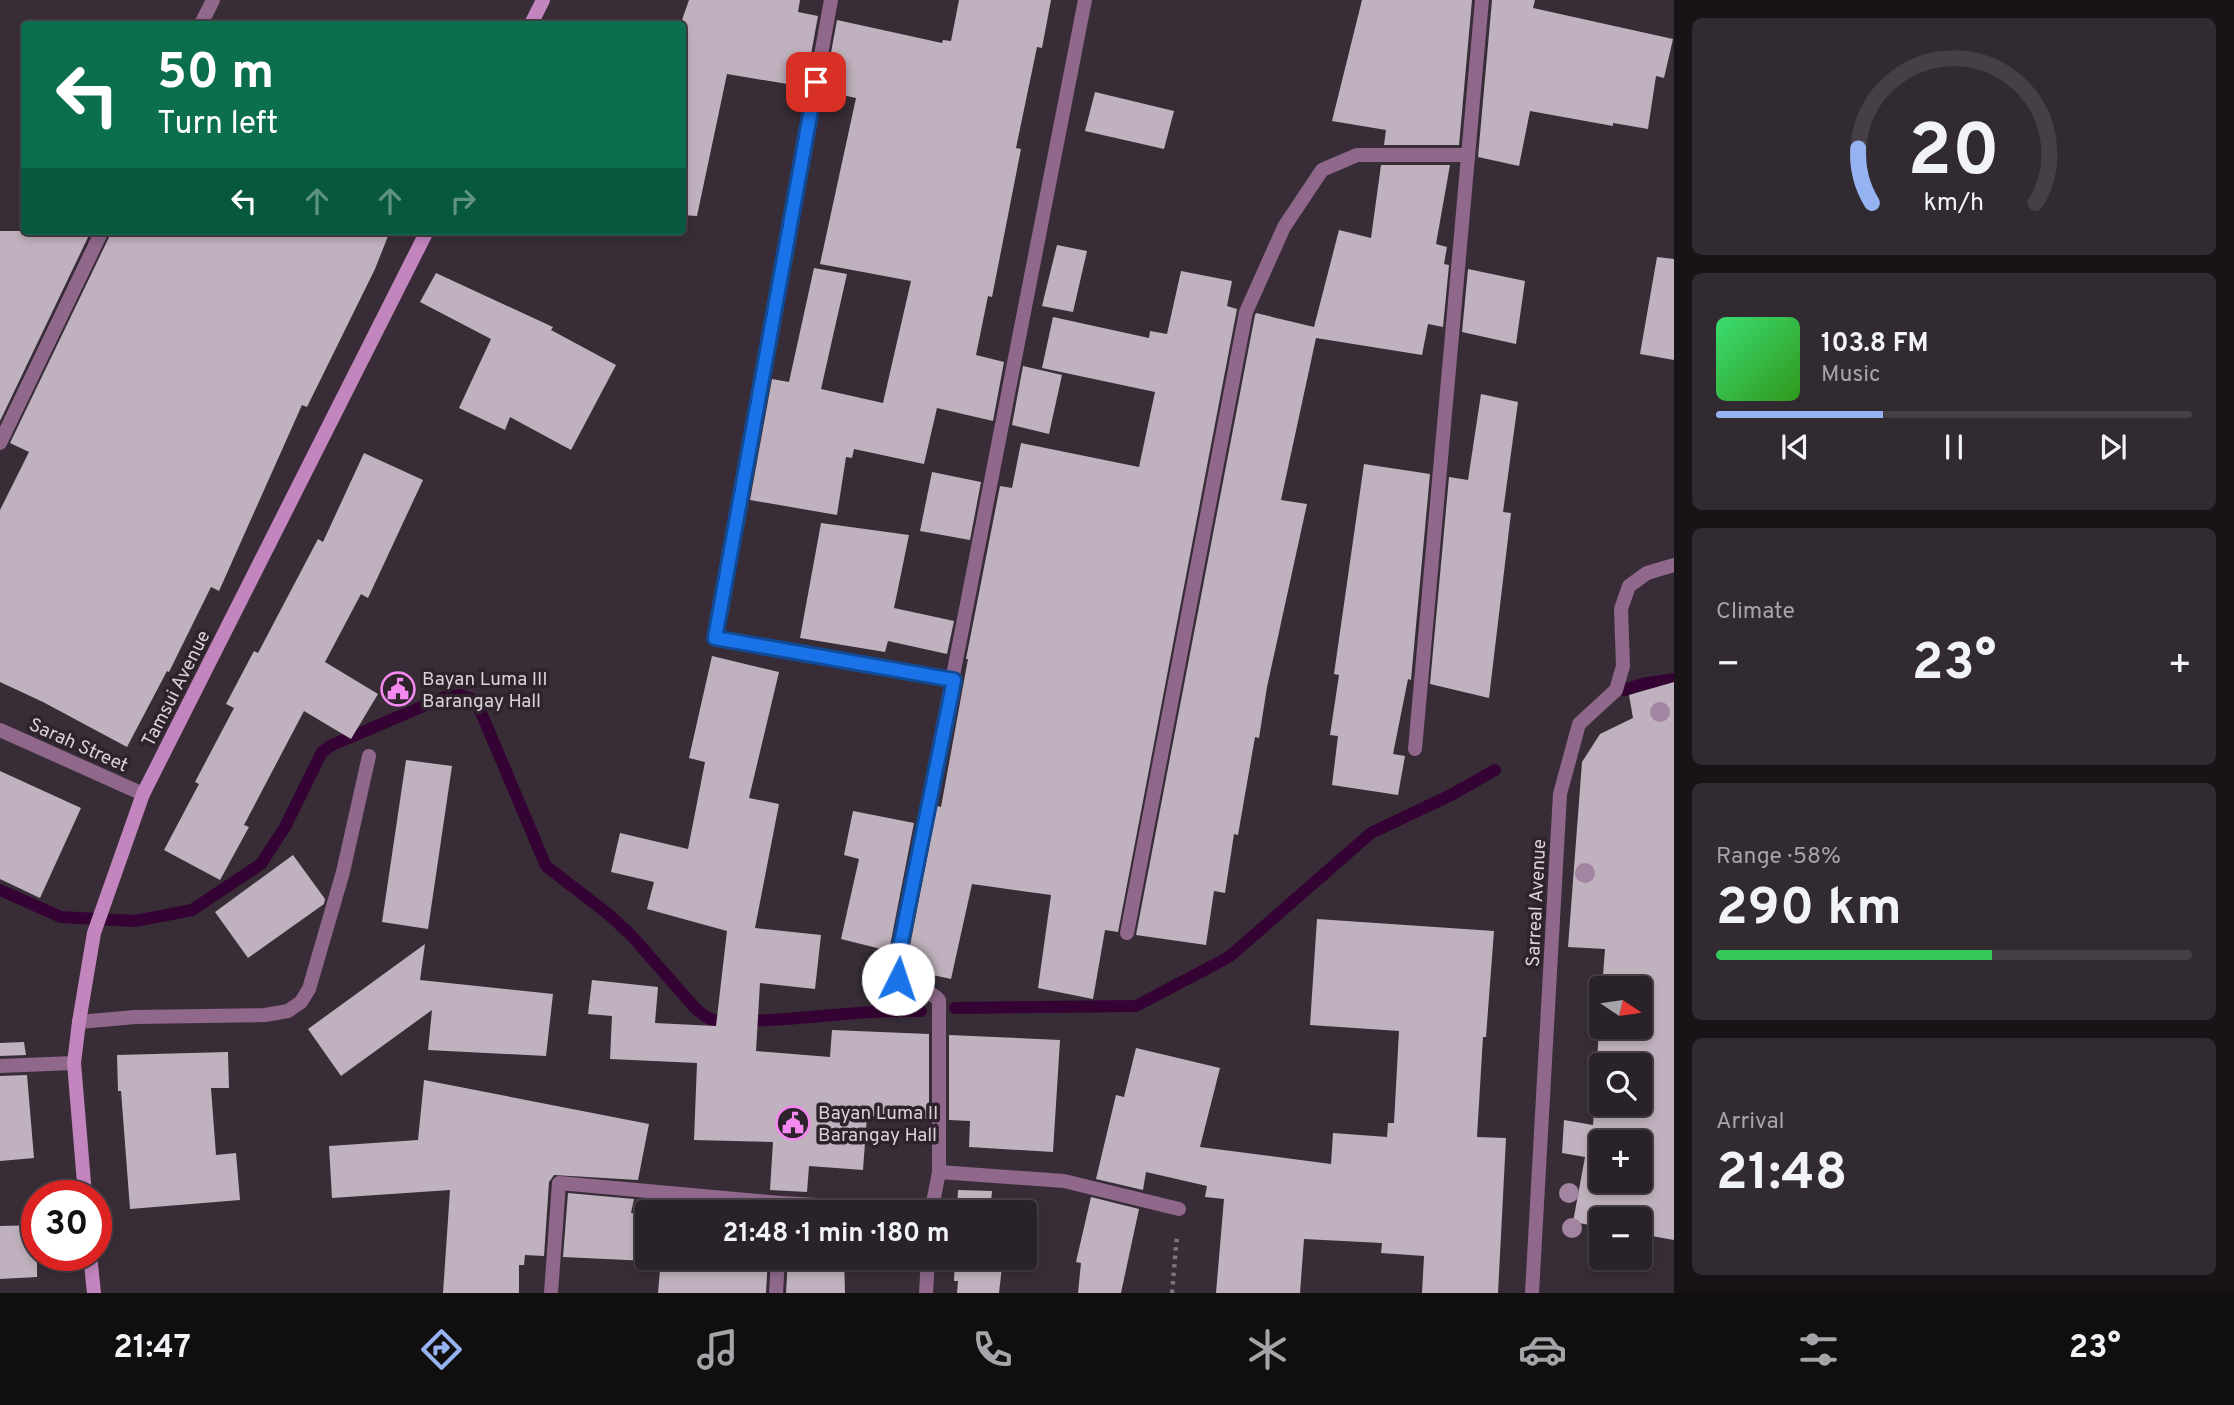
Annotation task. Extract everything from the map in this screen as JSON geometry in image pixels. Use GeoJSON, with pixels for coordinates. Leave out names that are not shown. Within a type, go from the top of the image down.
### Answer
{"type":"FeatureCollection","features":[{"type":"Feature","properties":{"kind":"street"},"geometry":{"type":"LineString","coordinates":[[202,21],[213,0]]}},
{"type":"Feature","properties":{"kind":"street"},"geometry":{"type":"LineString","coordinates":[[532,21],[543,0]]}},
{"type":"Feature","properties":{"kind":"street"},"geometry":{"type":"LineString","coordinates":[[831,0],[715,638],[954,680]]}},
{"type":"Feature","properties":{"kind":"street"},"geometry":{"type":"LineString","coordinates":[[933,1200],[939,1172],[939,1000],[932,993],[907,988],[898,979],[897,962],[1085,0]]}},
{"type":"Feature","properties":{"kind":"street"},"geometry":{"type":"LineString","coordinates":[[1415,749],[1482,0]]}},
{"type":"Feature","properties":{"kind":"street"},"geometry":{"type":"LineString","coordinates":[[1127,933],[1247,312],[1252,300],[1284,227],[1322,170],[1357,155],[1468,155]]}},
{"type":"Feature","properties":{"kind":"street"},"geometry":{"type":"LineString","coordinates":[[0,443],[100,235]]}},
{"type":"Feature","properties":{"kind":"street","name":"Tamsui Avenue"},"geometry":{"type":"LineString","coordinates":[[84,1180],[74,1063],[79,1023],[94,933],[143,793],[425,235]]}},
{"type":"Feature","properties":{"kind":"street","name":"Sarreal Avenue"},"geometry":{"type":"LineString","coordinates":[[1532,1293],[1560,794],[1579,724],[1616,690],[1623,666],[1620,609],[1629,586],[1647,573],[1674,565]]}},
{"type":"Feature","properties":{"kind":"street","name":"Sarah Street"},"geometry":{"type":"LineString","coordinates":[[0,730],[143,793]]}},
{"type":"Feature","properties":{"kind":"street"},"geometry":{"type":"LineString","coordinates":[[79,1023],[135,1017],[265,1015],[288,1011],[302,1002],[309,989],[343,872],[369,756]]}},
{"type":"Feature","properties":{"kind":"street"},"geometry":{"type":"LineString","coordinates":[[0,1066],[74,1063]]}},
{"type":"Feature","properties":{"kind":"street"},"geometry":{"type":"LineString","coordinates":[[939,1172],[1064,1181],[1180,1209]]}},
{"type":"Feature","properties":{"kind":"street"},"geometry":{"type":"LineString","coordinates":[[551,1293],[559,1183],[709,1200]]}},
{"type":"Feature","properties":{"kind":"street"},"geometry":{"type":"LineString","coordinates":[[776,1293],[777,1270]]}},
{"type":"Feature","properties":{"kind":"street"},"geometry":{"type":"LineString","coordinates":[[926,1293],[927,1270]]}},
{"type":"Feature","properties":{"kind":"street"},"geometry":{"type":"LineString","coordinates":[[91,1271],[93,1293]]}},
{"type":"Feature","properties":{"kind":"path"},"geometry":{"type":"LineString","coordinates":[[1172,1293],[1180,1209]]}},
{"type":"Feature","properties":{"kind":"building"},"geometry":{"type":"Polygon","coordinates":[[[689,0],[800,0],[798,12],[818,16],[805,87],[727,74],[697,216],[686,215],[686,21],[682,20],[689,0]]]}},
{"type":"Feature","properties":{"kind":"building"},"geometry":{"type":"Polygon","coordinates":[[[959,0],[1051,0],[1042,48],[1037,47],[1016,148],[1021,149],[992,297],[988,296],[976,355],[1004,362],[993,421],[937,408],[924,464],[854,449],[852,458],[846,457],[837,515],[750,500],[772,379],[789,382],[814,268],[847,274],[821,389],[883,403],[911,281],[820,264],[856,98],[824,91],[837,20],[942,43],[943,40],[951,41],[959,0]]]}},
{"type":"Feature","properties":{"kind":"building"},"geometry":{"type":"Polygon","coordinates":[[[1362,0],[1472,0],[1459,145],[1384,145],[1386,130],[1332,121],[1362,0]]]}},
{"type":"Feature","properties":{"kind":"building"},"geometry":{"type":"Polygon","coordinates":[[[1492,0],[1535,0],[1533,8],[1673,39],[1664,78],[1656,76],[1648,129],[1613,123],[1613,126],[1530,111],[1519,166],[1478,157],[1492,0]]]}},
{"type":"Feature","properties":{"kind":"building"},"geometry":{"type":"Polygon","coordinates":[[[1095,92],[1174,111],[1164,149],[1085,131],[1095,92]]]}},
{"type":"Feature","properties":{"kind":"building"},"geometry":{"type":"Polygon","coordinates":[[[1381,165],[1450,165],[1436,244],[1447,247],[1444,264],[1449,265],[1443,327],[1428,324],[1422,355],[1316,338],[1281,500],[1307,504],[1267,687],[1259,738],[1255,737],[1238,835],[1234,834],[1225,893],[1214,891],[1206,945],[1136,935],[1255,315],[1256,313],[1314,327],[1339,230],[1371,238],[1381,165]]]}},
{"type":"Feature","properties":{"kind":"building"},"geometry":{"type":"Polygon","coordinates":[[[0,231],[21,231],[21,235],[89,235],[0,421],[0,231]]]}},
{"type":"Feature","properties":{"kind":"building"},"geometry":{"type":"Polygon","coordinates":[[[110,235],[388,235],[375,269],[307,407],[302,405],[219,591],[211,587],[169,672],[167,671],[127,747],[0,682],[0,510],[29,452],[10,443],[110,235]]]}},
{"type":"Feature","properties":{"kind":"building"},"geometry":{"type":"Polygon","coordinates":[[[1057,245],[1087,251],[1073,312],[1042,306],[1057,245]]]}},
{"type":"Feature","properties":{"kind":"building"},"geometry":{"type":"Polygon","coordinates":[[[1657,257],[1674,259],[1674,360],[1640,354],[1657,257]]]}},
{"type":"Feature","properties":{"kind":"building"},"geometry":{"type":"Polygon","coordinates":[[[1468,269],[1525,281],[1516,344],[1462,332],[1468,269]]]}},
{"type":"Feature","properties":{"kind":"building"},"geometry":{"type":"Polygon","coordinates":[[[1181,271],[1232,281],[1227,306],[1237,309],[1118,932],[1105,930],[1093,999],[1038,988],[1051,895],[972,884],[951,979],[914,971],[917,958],[908,956],[937,806],[941,807],[966,659],[1000,486],[1012,488],[1021,443],[1139,467],[1155,392],[1042,368],[1053,317],[1149,338],[1150,331],[1167,334],[1181,271]]]}},
{"type":"Feature","properties":{"kind":"building"},"geometry":{"type":"Polygon","coordinates":[[[436,273],[553,327],[551,330],[616,365],[571,450],[510,417],[505,430],[459,408],[491,339],[420,302],[436,273]]]}},
{"type":"Feature","properties":{"kind":"building"},"geometry":{"type":"Polygon","coordinates":[[[1023,366],[1062,375],[1049,434],[1012,425],[1023,366]]]}},
{"type":"Feature","properties":{"kind":"building"},"geometry":{"type":"Polygon","coordinates":[[[1481,394],[1518,402],[1503,512],[1511,513],[1489,698],[1430,684],[1449,477],[1468,480],[1481,394]]]}},
{"type":"Feature","properties":{"kind":"building"},"geometry":{"type":"Polygon","coordinates":[[[364,453],[423,480],[368,598],[361,594],[325,662],[378,694],[351,739],[304,711],[244,825],[249,827],[220,880],[164,850],[199,784],[195,782],[234,708],[226,704],[254,651],[258,653],[318,539],[323,542],[364,453]]]}},
{"type":"Feature","properties":{"kind":"building"},"geometry":{"type":"Polygon","coordinates":[[[1364,464],[1430,474],[1411,680],[1408,679],[1393,754],[1405,756],[1398,795],[1332,785],[1338,736],[1330,735],[1339,675],[1334,674],[1364,464]]]}},
{"type":"Feature","properties":{"kind":"building"},"geometry":{"type":"Polygon","coordinates":[[[932,472],[981,482],[970,540],[920,531],[932,472]]]}},
{"type":"Feature","properties":{"kind":"building"},"geometry":{"type":"Polygon","coordinates":[[[821,523],[909,535],[894,608],[954,621],[947,654],[888,641],[885,652],[800,638],[821,523]]]}},
{"type":"Feature","properties":{"kind":"building"},"geometry":{"type":"Polygon","coordinates":[[[712,656],[779,672],[749,798],[779,804],[755,928],[821,935],[815,989],[760,983],[756,1051],[830,1057],[832,1030],[929,1034],[929,1119],[867,1116],[863,1170],[809,1166],[807,1192],[770,1190],[773,1142],[694,1140],[697,1063],[610,1059],[612,1016],[588,1014],[592,980],[658,987],[655,1023],[716,1026],[727,931],[647,909],[654,882],[611,872],[620,833],[688,849],[705,762],[689,758],[712,656]]]}},
{"type":"Feature","properties":{"kind":"building"},"geometry":{"type":"Polygon","coordinates":[[[1674,682],[1674,1240],[1652,1236],[1652,1207],[1589,1207],[1589,1225],[1573,1222],[1585,1157],[1562,1153],[1564,1120],[1593,1125],[1594,1116],[1652,1116],[1652,1053],[1598,1053],[1598,1040],[1652,1040],[1652,976],[1603,976],[1605,949],[1568,947],[1582,762],[1600,734],[1633,718],[1629,695],[1674,682]]]}},
{"type":"Feature","properties":{"kind":"building"},"geometry":{"type":"Polygon","coordinates":[[[406,760],[452,766],[428,929],[382,922],[406,760]]]}},
{"type":"Feature","properties":{"kind":"building"},"geometry":{"type":"Polygon","coordinates":[[[0,771],[81,808],[40,898],[0,879],[0,771]]]}},
{"type":"Feature","properties":{"kind":"building"},"geometry":{"type":"Polygon","coordinates":[[[853,811],[914,823],[889,951],[841,939],[859,859],[844,855],[853,811]]]}},
{"type":"Feature","properties":{"kind":"building"},"geometry":{"type":"Polygon","coordinates":[[[293,855],[325,899],[324,904],[248,958],[215,912],[293,855]]]}},
{"type":"Feature","properties":{"kind":"building"},"geometry":{"type":"Polygon","coordinates":[[[1317,919],[1494,931],[1486,1037],[1483,1037],[1477,1137],[1506,1138],[1498,1293],[1422,1293],[1424,1256],[1381,1253],[1382,1243],[1304,1239],[1300,1293],[1216,1293],[1224,1199],[1205,1197],[1207,1186],[1146,1172],[1143,1190],[1096,1179],[1116,1095],[1124,1097],[1136,1048],[1220,1068],[1200,1147],[1331,1164],[1333,1133],[1387,1137],[1388,1123],[1394,1123],[1399,1031],[1310,1025],[1317,919]]]}},
{"type":"Feature","properties":{"kind":"building"},"geometry":{"type":"Polygon","coordinates":[[[425,944],[420,980],[553,994],[546,1056],[428,1050],[432,1010],[341,1076],[308,1029],[425,944]]]}},
{"type":"Feature","properties":{"kind":"building"},"geometry":{"type":"Polygon","coordinates":[[[949,1035],[1060,1040],[1053,1152],[969,1147],[970,1121],[949,1120],[949,1035]]]}},
{"type":"Feature","properties":{"kind":"building"},"geometry":{"type":"Polygon","coordinates":[[[24,1042],[26,1055],[0,1056],[0,1043],[24,1042]]]}},
{"type":"Feature","properties":{"kind":"building"},"geometry":{"type":"Polygon","coordinates":[[[228,1052],[229,1088],[211,1088],[216,1155],[236,1153],[240,1200],[130,1209],[117,1055],[228,1052]]]}},
{"type":"Feature","properties":{"kind":"building"},"geometry":{"type":"Polygon","coordinates":[[[27,1075],[34,1158],[0,1161],[0,1076],[27,1075]]]}},
{"type":"Feature","properties":{"kind":"building"},"geometry":{"type":"Polygon","coordinates":[[[424,1080],[649,1124],[638,1180],[554,1175],[549,1182],[544,1256],[525,1255],[524,1265],[519,1265],[519,1293],[443,1293],[450,1190],[332,1198],[329,1146],[418,1140],[424,1080]]]}},
{"type":"Feature","properties":{"kind":"building"},"geometry":{"type":"Polygon","coordinates":[[[958,1190],[992,1191],[991,1200],[958,1200],[958,1190]]]}},
{"type":"Feature","properties":{"kind":"building"},"geometry":{"type":"Polygon","coordinates":[[[568,1193],[634,1199],[631,1213],[635,1213],[635,1260],[563,1257],[568,1193]]]}},
{"type":"Feature","properties":{"kind":"building"},"geometry":{"type":"Polygon","coordinates":[[[1091,1197],[1139,1209],[1121,1293],[1078,1293],[1081,1263],[1076,1262],[1091,1197]]]}},
{"type":"Feature","properties":{"kind":"building"},"geometry":{"type":"Polygon","coordinates":[[[21,1225],[21,1271],[37,1271],[37,1277],[0,1279],[0,1226],[21,1225]]]}},
{"type":"Feature","properties":{"kind":"building"},"geometry":{"type":"Polygon","coordinates":[[[660,1270],[767,1270],[766,1293],[658,1293],[660,1270]]]}},
{"type":"Feature","properties":{"kind":"building"},"geometry":{"type":"Polygon","coordinates":[[[787,1270],[844,1270],[845,1293],[786,1293],[787,1270]]]}},
{"type":"Feature","properties":{"kind":"building"},"geometry":{"type":"Polygon","coordinates":[[[954,1270],[1002,1270],[999,1293],[957,1293],[958,1281],[954,1281],[954,1270]]]}},
{"type":"Feature","properties":{"kind":"waterway"},"geometry":{"type":"LineString","coordinates":[[1625,690],[1642,684],[1674,679]]}},
{"type":"Feature","properties":{"kind":"waterway"},"geometry":{"type":"LineString","coordinates":[[0,890],[61,917],[135,921],[192,910],[261,864],[285,827],[322,752],[332,745],[445,697],[460,695],[474,700],[483,717],[546,866],[630,934],[703,1014],[715,1020],[737,1022],[883,1011],[921,1011]]}},
{"type":"Feature","properties":{"kind":"waterway"},"geometry":{"type":"LineString","coordinates":[[955,1008],[1136,1006],[1229,957],[1371,833],[1451,795],[1495,770]]}},
{"type":"Feature","properties":{"kind":"place","name":"Bayan Luma III Barangay Hall"},"geometry":{"type":"Point","coordinates":[398,689]}},
{"type":"Feature","properties":{"kind":"place","name":"Bayan Luma II Barangay Hall"},"geometry":{"type":"Point","coordinates":[793,1123]}},
{"type":"Feature","properties":{"kind":"route"},"geometry":{"type":"LineString","coordinates":[[816,82],[715,638],[954,680],[897,962],[898,979]]}}]}
